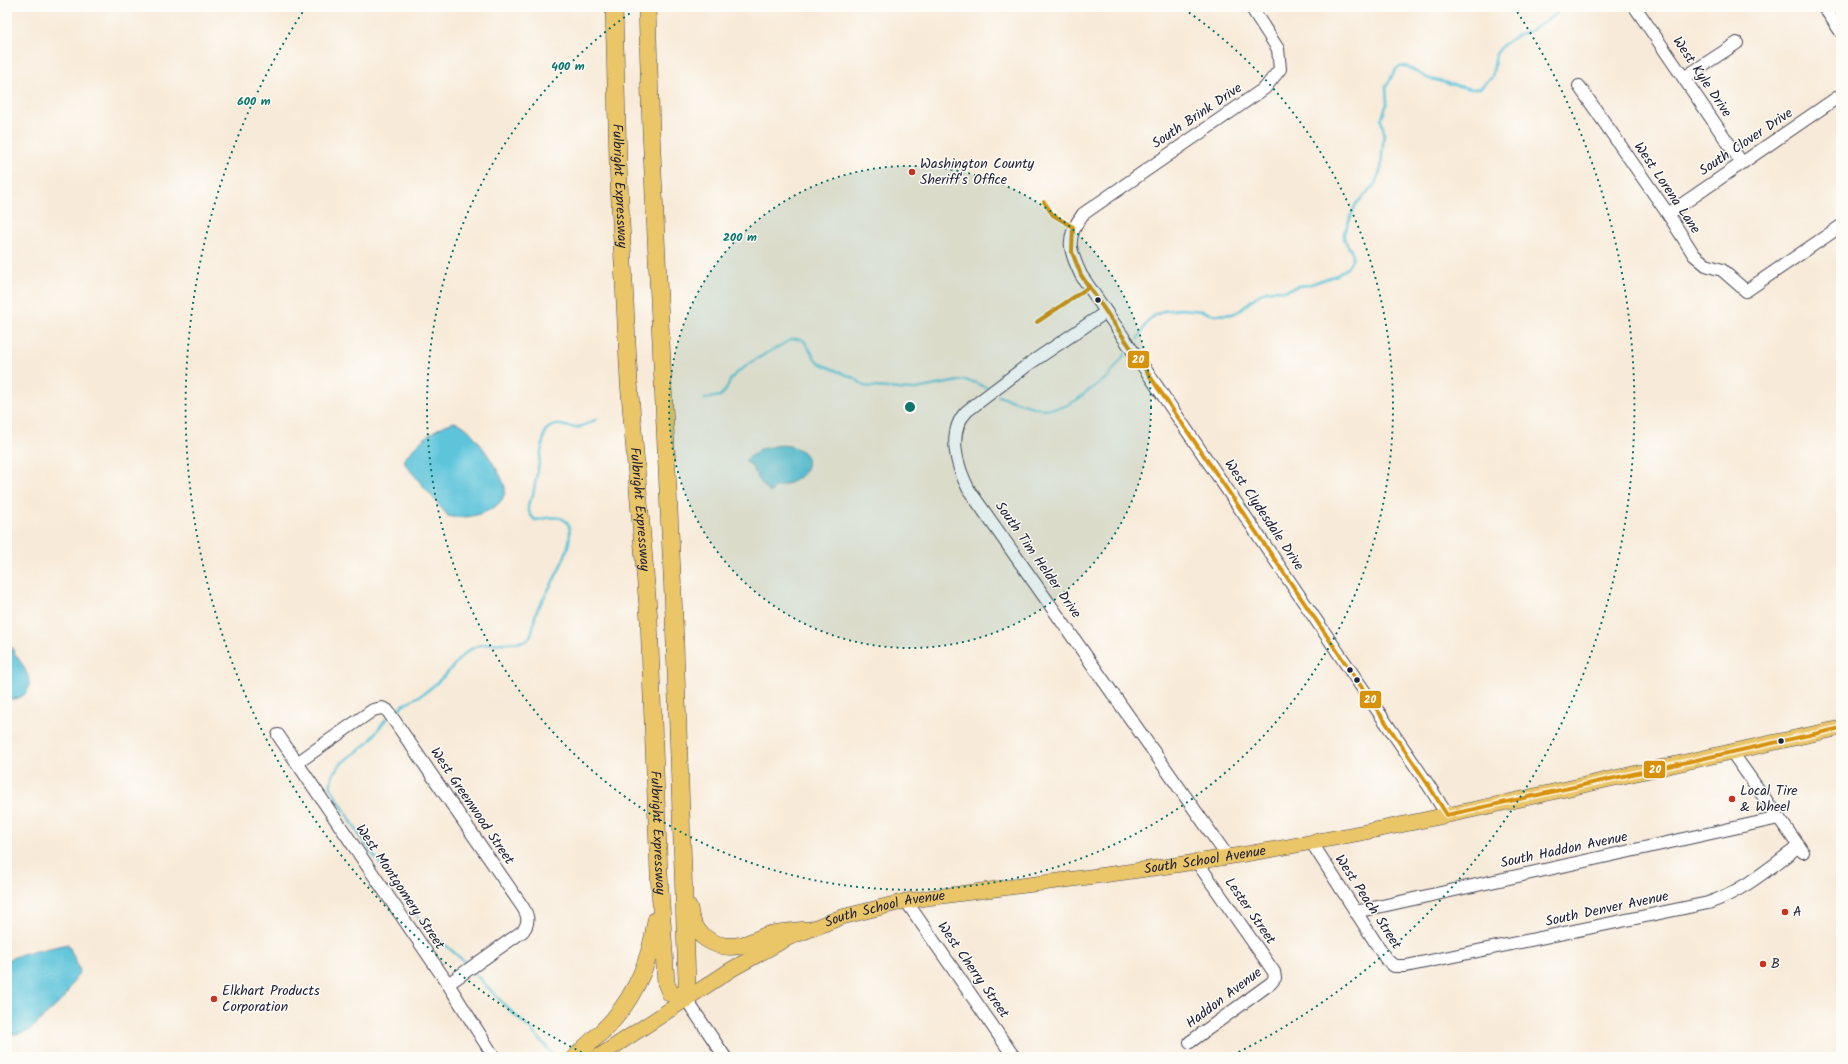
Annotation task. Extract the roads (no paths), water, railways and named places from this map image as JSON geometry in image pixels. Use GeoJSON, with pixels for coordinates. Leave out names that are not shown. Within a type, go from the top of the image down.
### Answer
{"type":"FeatureCollection","features":[{"type":"Feature","properties":{"kind":"highway","name":"Fulbright Expressway"},"geometry":{"type":"LineString","coordinates":[[614,7],[618,163],[629,382],[649,620],[659,874],[666,983],[670,993],[686,999]]}},
{"type":"Feature","properties":{"kind":"highway","name":"Fulbright Expressway"},"geometry":{"type":"LineString","coordinates":[[647,7],[654,204],[664,389],[681,808]]}},
{"type":"Feature","properties":{"kind":"highway"},"geometry":{"type":"LineString","coordinates":[[681,808],[689,911],[692,922],[701,935],[712,942],[726,946],[734,946],[772,934],[805,930]]}},
{"type":"Feature","properties":{"kind":"highway"},"geometry":{"type":"LineString","coordinates":[[681,808],[686,999]]}},
{"type":"Feature","properties":{"kind":"highway"},"geometry":{"type":"LineString","coordinates":[[576,1057],[613,1020],[638,982],[654,933],[659,874]]}},
{"type":"Feature","properties":{"kind":"main road","name":"South School Avenue"},"geometry":{"type":"LineString","coordinates":[[598,1057],[757,954],[805,930],[859,912],[906,900],[1197,862],[1312,843],[1447,816],[1731,751],[1841,728]]}},
{"type":"Feature","properties":{"kind":"street","name":"South Brink Drive"},"geometry":{"type":"LineString","coordinates":[[1073,227],[1082,214],[1096,203],[1265,88],[1280,69],[1278,49],[1251,7]]}},
{"type":"Feature","properties":{"kind":"street","name":"West Kyle Drive"},"geometry":{"type":"LineString","coordinates":[[1635,7],[1685,78],[1742,164]]}},
{"type":"Feature","properties":{"kind":"street"},"geometry":{"type":"LineString","coordinates":[[1824,7],[1841,32]]}},
{"type":"Feature","properties":{"kind":"street"},"geometry":{"type":"LineString","coordinates":[[1685,78],[1737,43]]}},
{"type":"Feature","properties":{"kind":"street","name":"West Lorena Lane"},"geometry":{"type":"LineString","coordinates":[[1579,86],[1668,214],[1694,255],[1706,265],[1722,270],[1746,291],[1841,226]]}},
{"type":"Feature","properties":{"kind":"street","name":"South Clover Drive"},"geometry":{"type":"LineString","coordinates":[[1668,214],[1841,95]]}},
{"type":"Feature","properties":{"kind":"street","name":"West Clydesdale Drive"},"geometry":{"type":"LineString","coordinates":[[1073,227],[1071,242],[1073,258],[1081,275],[1429,786],[1447,816]]}},
{"type":"Feature","properties":{"kind":"street","name":"South Tim Helder Drive"},"geometry":{"type":"LineString","coordinates":[[1106,312],[1030,364],[967,411],[962,416],[956,431],[957,458],[969,490],[1228,857]]}},
{"type":"Feature","properties":{"kind":"street","name":"West Greenwood Street"},"geometry":{"type":"LineString","coordinates":[[297,763],[373,710],[382,708],[390,713],[522,906],[526,912],[527,925],[523,931],[448,984]]}},
{"type":"Feature","properties":{"kind":"street","name":"West Montgomery Street"},"geometry":{"type":"LineString","coordinates":[[278,736],[448,984],[494,1057]]}},
{"type":"Feature","properties":{"kind":"street"},"geometry":{"type":"LineString","coordinates":[[1731,751],[1779,818]]}},
{"type":"Feature","properties":{"kind":"street","name":"South Denver Avenue"},"geometry":{"type":"LineString","coordinates":[[1406,966],[1719,900],[1802,850],[1779,818]]}},
{"type":"Feature","properties":{"kind":"street","name":"South Haddon Avenue"},"geometry":{"type":"LineString","coordinates":[[1355,912],[1779,818]]}},
{"type":"Feature","properties":{"kind":"street","name":"West Peach Street"},"geometry":{"type":"LineString","coordinates":[[1312,843],[1386,959],[1394,966],[1406,966]]}},
{"type":"Feature","properties":{"kind":"street","name":"Lester Street"},"geometry":{"type":"LineString","coordinates":[[1197,862],[1274,972],[1275,978]]}},
{"type":"Feature","properties":{"kind":"street","name":"West Cherry Street"},"geometry":{"type":"LineString","coordinates":[[906,900],[1014,1057]]}},
{"type":"Feature","properties":{"kind":"street","name":"Haddon Avenue"},"geometry":{"type":"LineString","coordinates":[[1190,1042],[1271,983],[1275,978]]}},
{"type":"Feature","properties":{"kind":"street"},"geometry":{"type":"LineString","coordinates":[[686,999],[725,1057]]}},
{"type":"Feature","properties":{"kind":"water"},"geometry":{"type":"Polygon","coordinates":[[[454,422],[464,426],[470,431],[482,446],[500,475],[505,488],[504,496],[499,503],[492,509],[474,516],[448,516],[405,464],[404,459],[426,437],[439,428],[454,422]]]}},
{"type":"Feature","properties":{"kind":"water"},"geometry":{"type":"Polygon","coordinates":[[[779,445],[792,447],[802,451],[806,457],[807,464],[804,471],[798,478],[788,484],[775,487],[770,493],[759,480],[751,465],[745,461],[760,449],[779,445]]]}},
{"type":"Feature","properties":{"kind":"water"},"geometry":{"type":"Polygon","coordinates":[[[7,642],[23,665],[29,685],[28,691],[24,695],[7,700],[7,642]]]}},
{"type":"Feature","properties":{"kind":"water"},"geometry":{"type":"Polygon","coordinates":[[[68,944],[80,971],[63,999],[29,1031],[7,1036],[7,960],[22,954],[68,944]]]}},
{"type":"Feature","properties":{"kind":"waterway"},"geometry":{"type":"LineString","coordinates":[[1138,339],[1147,322],[1155,315],[1164,311],[1180,309],[1202,311],[1215,315],[1233,314],[1241,310],[1254,298],[1266,291],[1285,291],[1298,286],[1308,285],[1337,275],[1347,268],[1352,260],[1353,254],[1344,239],[1344,233],[1356,204],[1374,186],[1381,169],[1384,132],[1381,120],[1387,104],[1386,87],[1396,69],[1406,66],[1427,78],[1471,89],[1480,88],[1492,77],[1496,54],[1502,46],[1516,36],[1528,32],[1556,14],[1558,10],[1557,7]]}},
{"type":"Feature","properties":{"kind":"waterway"},"geometry":{"type":"LineString","coordinates":[[705,399],[720,396],[726,390],[734,375],[753,361],[792,339],[801,339],[805,342],[816,360],[821,364],[856,379],[864,386],[910,390],[964,380],[977,383],[987,388]]}},
{"type":"Feature","properties":{"kind":"waterway"},"geometry":{"type":"LineString","coordinates":[[998,396],[1036,408],[1049,409],[1063,407],[1077,400],[1108,377],[1125,354]]}},
{"type":"Feature","properties":{"kind":"waterway"},"geometry":{"type":"LineString","coordinates":[[395,712],[433,686],[470,649],[481,645],[512,643],[528,639],[533,629],[537,610],[562,564],[570,537],[569,526],[563,519],[553,517],[535,520],[530,514],[528,508],[529,502],[533,495],[545,431],[555,425],[574,428],[579,427],[597,419]]}},
{"type":"Feature","properties":{"kind":"waterway"},"geometry":{"type":"LineString","coordinates":[[386,719],[367,744],[337,768],[331,780],[331,788],[360,836],[426,928],[466,963]]}},
{"type":"Feature","properties":{"kind":"waterway"},"geometry":{"type":"LineString","coordinates":[[473,972],[535,1034],[554,1057]]}},
{"type":"Feature","properties":{"kind":"place","name":"Washington County Sheriff's Office"},"geometry":{"type":"Point","coordinates":[912,172]}},
{"type":"Feature","properties":{"kind":"place","name":"Local Tire & Wheel"},"geometry":{"type":"Point","coordinates":[1732,799]}},
{"type":"Feature","properties":{"kind":"place","name":"A"},"geometry":{"type":"Point","coordinates":[1785,912]}},
{"type":"Feature","properties":{"kind":"place","name":"B"},"geometry":{"type":"Point","coordinates":[1763,964]}},
{"type":"Feature","properties":{"kind":"place","name":"Elkhart Products Corporation"},"geometry":{"type":"Point","coordinates":[214,999]}}]}
